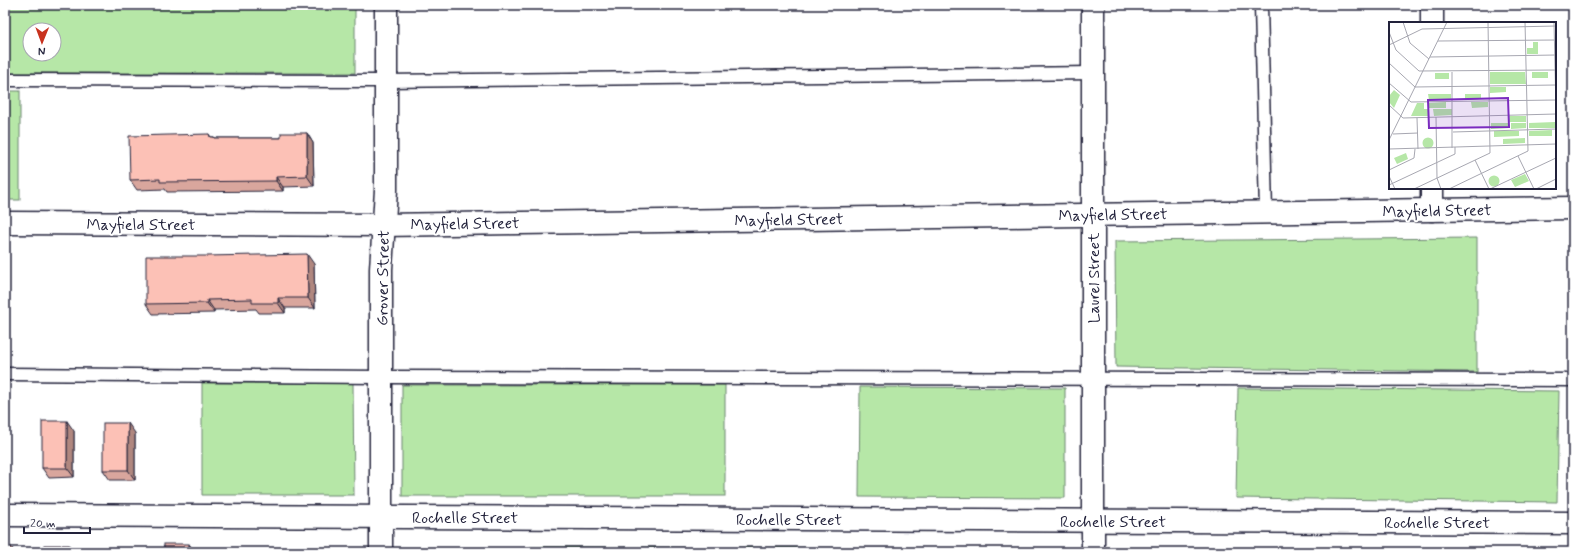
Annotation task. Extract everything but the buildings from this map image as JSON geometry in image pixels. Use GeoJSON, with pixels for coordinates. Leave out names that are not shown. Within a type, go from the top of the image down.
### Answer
{"type":"FeatureCollection","features":[{"type":"Feature","properties":{"kind":"street","name":"Grover Street"},"geometry":{"type":"LineString","coordinates":[[380,552],[381,269],[386,190],[386,5]]}},
{"type":"Feature","properties":{"kind":"street","name":"Laurel Street"},"geometry":{"type":"LineString","coordinates":[[1093,5],[1093,552]]}},
{"type":"Feature","properties":{"kind":"street"},"geometry":{"type":"LineString","coordinates":[[1432,5],[1432,22]]}},
{"type":"Feature","properties":{"kind":"street"},"geometry":{"type":"LineString","coordinates":[[1432,189],[1432,210]]}},
{"type":"Feature","properties":{"kind":"street","name":"Mayfield Street"},"geometry":{"type":"LineString","coordinates":[[5,223],[384,225],[1573,208]]}},
{"type":"Feature","properties":{"kind":"street","name":"Rochelle Street"},"geometry":{"type":"LineString","coordinates":[[5,514],[1573,523]]}},
{"type":"Feature","properties":{"kind":"lane"},"geometry":{"type":"LineString","coordinates":[[1261,5],[1266,212]]}},
{"type":"Feature","properties":{"kind":"lane"},"geometry":{"type":"LineString","coordinates":[[5,80],[386,81],[1093,72]]}},
{"type":"Feature","properties":{"kind":"lane"},"geometry":{"type":"LineString","coordinates":[[5,374],[381,377],[1573,380]]}},
{"type":"Feature","properties":{"kind":"green space"},"geometry":{"type":"Polygon","coordinates":[[[5,5],[355,5],[355,73],[5,73],[5,5]]]}},
{"type":"Feature","properties":{"kind":"green space"},"geometry":{"type":"Polygon","coordinates":[[[5,91],[20,91],[20,200],[5,200],[5,91]]]}},
{"type":"Feature","properties":{"kind":"green space"},"geometry":{"type":"Polygon","coordinates":[[[1477,238],[1477,372],[1116,367],[1115,241],[1477,238]]]}},
{"type":"Feature","properties":{"kind":"green space"},"geometry":{"type":"Polygon","coordinates":[[[202,383],[353,383],[354,495],[202,495],[202,383]]]}},
{"type":"Feature","properties":{"kind":"green space"},"geometry":{"type":"Polygon","coordinates":[[[402,385],[725,385],[725,496],[402,496],[402,385]]]}},
{"type":"Feature","properties":{"kind":"green space"},"geometry":{"type":"Polygon","coordinates":[[[860,387],[1065,388],[1065,498],[859,497],[860,387]]]}},
{"type":"Feature","properties":{"kind":"green space"},"geometry":{"type":"Polygon","coordinates":[[[1238,388],[1559,391],[1557,502],[1236,498],[1238,388]]]}},
{"type":"Feature","properties":{"kind":"green space"},"geometry":{"type":"Polygon","coordinates":[[[530,547],[853,548],[853,552],[530,552],[530,547]]]}}]}
